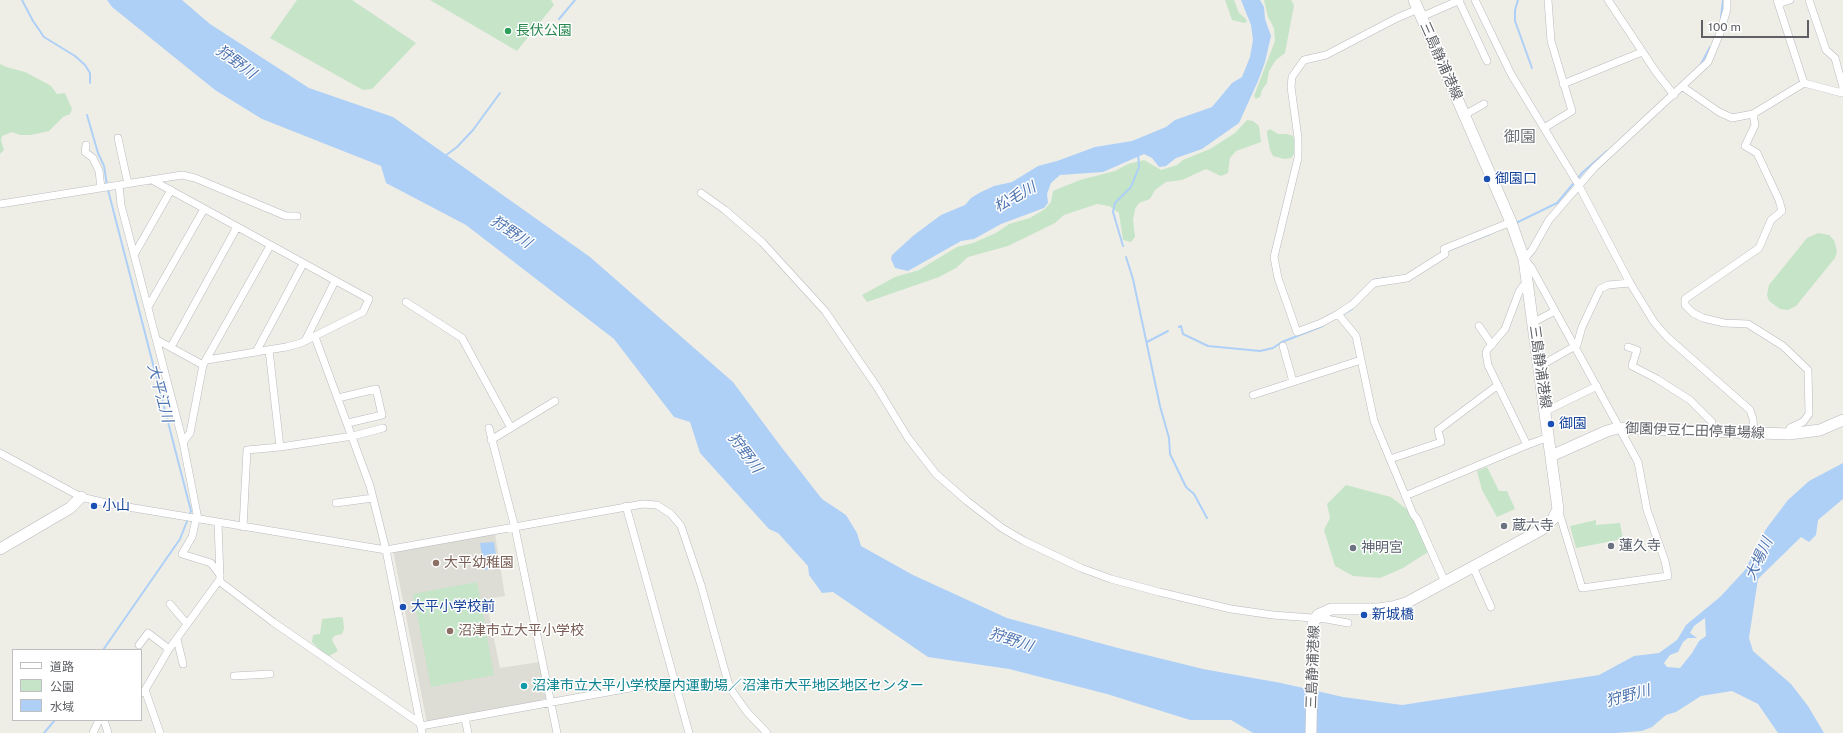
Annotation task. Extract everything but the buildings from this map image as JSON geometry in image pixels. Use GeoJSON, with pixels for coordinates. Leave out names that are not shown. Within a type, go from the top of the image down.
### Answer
{"type":"FeatureCollection","features":[{"type":"Feature","properties":{"kind":"main road","name":"三島静浦港線"},"geometry":{"type":"LineString","coordinates":[[1311,733],[1314,620],[1320,613],[1331,609],[1378,609],[1406,603],[1542,530],[1553,519],[1558,509],[1550,456],[1546,410],[1524,259],[1511,222],[1418,9]]}},
{"type":"Feature","properties":{"kind":"main road","name":"御園伊豆仁田停車場線"},"geometry":{"type":"LineString","coordinates":[[1550,456],[1607,431],[1618,428],[1789,434],[1820,430],[1843,420]]}},
{"type":"Feature","properties":{"kind":"main road"},"geometry":{"type":"LineString","coordinates":[[0,549],[70,508],[81,497]]}},
{"type":"Feature","properties":{"kind":"street"},"geometry":{"type":"LineString","coordinates":[[1487,61],[1459,0],[1418,9],[1397,18],[1326,55],[1304,60],[1292,77],[1291,87],[1298,138],[1298,158],[1281,221],[1274,262],[1297,332],[1321,323],[1338,314],[1353,304],[1374,284],[1407,278],[1445,254],[1444,249],[1511,222]]}},
{"type":"Feature","properties":{"kind":"street"},"geometry":{"type":"LineString","coordinates":[[1475,0],[1511,74],[1578,184],[1630,283],[1658,328],[1750,410],[1753,419],[1754,433]]}},
{"type":"Feature","properties":{"kind":"street"},"geometry":{"type":"LineString","coordinates":[[1544,128],[1571,113],[1550,31],[1548,0]]}},
{"type":"Feature","properties":{"kind":"street"},"geometry":{"type":"LineString","coordinates":[[1608,0],[1642,52],[1672,93]]}},
{"type":"Feature","properties":{"kind":"street"},"geometry":{"type":"LineString","coordinates":[[1558,509],[1582,588],[1668,576],[1665,561],[1646,510],[1638,462],[1531,268],[1524,259],[1532,250],[1549,220],[1578,184],[1672,93],[1683,87],[1708,62],[1720,34],[1727,9],[1727,0]]}},
{"type":"Feature","properties":{"kind":"street"},"geometry":{"type":"LineString","coordinates":[[1790,0],[1777,2],[1804,83]]}},
{"type":"Feature","properties":{"kind":"street"},"geometry":{"type":"LineString","coordinates":[[1683,87],[1719,112],[1732,118],[1754,114],[1804,83],[1842,93],[1843,87],[1835,58],[1826,50],[1809,0]]}},
{"type":"Feature","properties":{"kind":"street"},"geometry":{"type":"LineString","coordinates":[[1563,84],[1642,52]]}},
{"type":"Feature","properties":{"kind":"street"},"geometry":{"type":"LineString","coordinates":[[1464,115],[1484,104]]}},
{"type":"Feature","properties":{"kind":"street"},"geometry":{"type":"LineString","coordinates":[[1754,114],[1755,125],[1745,146],[1756,153],[1779,200],[1782,211],[1771,220],[1759,248],[1685,299],[1685,305],[1693,313],[1703,318],[1724,323],[1748,324],[1783,346],[1808,370],[1809,414],[1803,422],[1790,428],[1789,434]]}},
{"type":"Feature","properties":{"kind":"street"},"geometry":{"type":"LineString","coordinates":[[118,138],[128,184]]}},
{"type":"Feature","properties":{"kind":"street"},"geometry":{"type":"LineString","coordinates":[[86,145],[85,152],[93,158],[99,171],[102,188]]}},
{"type":"Feature","properties":{"kind":"street"},"geometry":{"type":"LineString","coordinates":[[0,204],[182,175],[190,176],[286,216],[297,216]]}},
{"type":"Feature","properties":{"kind":"street"},"geometry":{"type":"LineString","coordinates":[[152,180],[369,299],[363,312],[315,337],[286,347],[205,362],[171,348],[157,340]]}},
{"type":"Feature","properties":{"kind":"street"},"geometry":{"type":"LineString","coordinates":[[116,186],[183,442],[195,519],[192,536],[182,554],[211,563],[219,578],[273,622],[421,728],[465,718],[674,680]]}},
{"type":"Feature","properties":{"kind":"street"},"geometry":{"type":"LineString","coordinates":[[134,255],[171,190]]}},
{"type":"Feature","properties":{"kind":"street"},"geometry":{"type":"LineString","coordinates":[[701,193],[725,210],[762,242],[825,311],[877,387],[908,438],[936,474],[967,501],[1002,528],[1048,553],[1081,568],[1118,581],[1193,601],[1231,609],[1348,623]]}},
{"type":"Feature","properties":{"kind":"street"},"geometry":{"type":"LineString","coordinates":[[148,307],[204,209]]}},
{"type":"Feature","properties":{"kind":"street"},"geometry":{"type":"LineString","coordinates":[[171,348],[237,227]]}},
{"type":"Feature","properties":{"kind":"street"},"geometry":{"type":"LineString","coordinates":[[183,442],[190,433],[205,362],[270,246]]}},
{"type":"Feature","properties":{"kind":"street"},"geometry":{"type":"LineString","coordinates":[[256,352],[303,264]]}},
{"type":"Feature","properties":{"kind":"street"},"geometry":{"type":"LineString","coordinates":[[305,341],[335,281]]}},
{"type":"Feature","properties":{"kind":"street"},"geometry":{"type":"LineString","coordinates":[[1527,445],[1487,359],[1487,350],[1505,329],[1523,286],[1528,283]]}},
{"type":"Feature","properties":{"kind":"street"},"geometry":{"type":"LineString","coordinates":[[1540,366],[1575,347],[1582,327],[1600,289],[1608,285],[1630,283]]}},
{"type":"Feature","properties":{"kind":"street"},"geometry":{"type":"LineString","coordinates":[[406,302],[462,338],[511,428]]}},
{"type":"Feature","properties":{"kind":"street"},"geometry":{"type":"LineString","coordinates":[[1534,322],[1555,311]]}},
{"type":"Feature","properties":{"kind":"street"},"geometry":{"type":"LineString","coordinates":[[1338,314],[1356,336],[1374,421],[1412,514],[1417,519],[1445,582]]}},
{"type":"Feature","properties":{"kind":"street"},"geometry":{"type":"LineString","coordinates":[[1479,326],[1492,345]]}},
{"type":"Feature","properties":{"kind":"street"},"geometry":{"type":"LineString","coordinates":[[315,337],[348,423],[373,498],[386,550],[421,728]]}},
{"type":"Feature","properties":{"kind":"street"},"geometry":{"type":"LineString","coordinates":[[1283,346],[1292,382]]}},
{"type":"Feature","properties":{"kind":"street"},"geometry":{"type":"LineString","coordinates":[[1628,347],[1636,350],[1632,366],[1657,379],[1690,400],[1712,422],[1713,431]]}},
{"type":"Feature","properties":{"kind":"street"},"geometry":{"type":"LineString","coordinates":[[269,350],[280,446]]}},
{"type":"Feature","properties":{"kind":"street"},"geometry":{"type":"LineString","coordinates":[[1252,394],[1361,360]]}},
{"type":"Feature","properties":{"kind":"street"},"geometry":{"type":"LineString","coordinates":[[1390,459],[1441,442],[1438,430],[1498,385]]}},
{"type":"Feature","properties":{"kind":"street"},"geometry":{"type":"LineString","coordinates":[[1546,410],[1597,386]]}},
{"type":"Feature","properties":{"kind":"street"},"geometry":{"type":"LineString","coordinates":[[338,398],[376,389],[382,415],[348,423]]}},
{"type":"Feature","properties":{"kind":"street"},"geometry":{"type":"LineString","coordinates":[[491,440],[555,401]]}},
{"type":"Feature","properties":{"kind":"street"},"geometry":{"type":"LineString","coordinates":[[242,527],[247,450],[352,436],[383,428]]}},
{"type":"Feature","properties":{"kind":"street"},"geometry":{"type":"LineString","coordinates":[[489,428],[515,528],[556,733]]}},
{"type":"Feature","properties":{"kind":"street"},"geometry":{"type":"LineString","coordinates":[[1405,496],[1549,437]]}},
{"type":"Feature","properties":{"kind":"street"},"geometry":{"type":"LineString","coordinates":[[0,453],[81,497],[110,504],[183,517],[386,550],[400,546],[515,528],[626,506],[642,504],[657,505],[671,514],[681,526],[701,585],[728,682],[738,701],[767,733]]}},
{"type":"Feature","properties":{"kind":"street"},"geometry":{"type":"LineString","coordinates":[[336,503],[373,498]]}},
{"type":"Feature","properties":{"kind":"street"},"geometry":{"type":"LineString","coordinates":[[626,506],[689,733]]}},
{"type":"Feature","properties":{"kind":"street"},"geometry":{"type":"LineString","coordinates":[[160,733],[143,692],[169,649],[219,578],[218,522]]}},
{"type":"Feature","properties":{"kind":"street"},"geometry":{"type":"LineString","coordinates":[[1473,567],[1491,606]]}},
{"type":"Feature","properties":{"kind":"street"},"geometry":{"type":"LineString","coordinates":[[170,604],[187,624]]}},
{"type":"Feature","properties":{"kind":"street"},"geometry":{"type":"LineString","coordinates":[[139,645],[148,633],[169,649]]}},
{"type":"Feature","properties":{"kind":"street"},"geometry":{"type":"LineString","coordinates":[[177,639],[183,664]]}},
{"type":"Feature","properties":{"kind":"street"},"geometry":{"type":"LineString","coordinates":[[234,676],[270,674]]}},
{"type":"Feature","properties":{"kind":"street"},"geometry":{"type":"LineString","coordinates":[[465,718],[468,733]]}},
{"type":"Feature","properties":{"kind":"street"},"geometry":{"type":"LineString","coordinates":[[93,733],[99,721]]}},
{"type":"Feature","properties":{"kind":"street"},"geometry":{"type":"LineString","coordinates":[[104,721],[108,733]]}},
{"type":"Feature","properties":{"kind":"shaded area","name":"沼津市立大平小学校"},"geometry":{"type":"Polygon","coordinates":[[[495,534],[505,596],[486,599],[500,668],[539,662],[547,701],[427,723],[393,550],[495,534]]]}},
{"type":"Feature","properties":{"kind":"green space"},"geometry":{"type":"Polygon","coordinates":[[[297,0],[352,0],[416,43],[372,89],[363,90],[270,38],[297,0]]]}},
{"type":"Feature","properties":{"kind":"green space","name":"長伏公園"},"geometry":{"type":"Polygon","coordinates":[[[430,0],[551,0],[554,5],[517,51],[430,0]]]}},
{"type":"Feature","properties":{"kind":"green space"},"geometry":{"type":"Polygon","coordinates":[[[1225,0],[1234,0],[1239,13],[1246,19],[1247,22],[1244,23],[1232,20],[1225,0]]]}},
{"type":"Feature","properties":{"kind":"green space"},"geometry":{"type":"Polygon","coordinates":[[[1264,0],[1291,0],[1294,5],[1285,53],[1276,60],[1269,71],[1267,83],[1262,90],[1260,97],[1256,99],[1254,96],[1275,41],[1274,28],[1268,17],[1264,0]]]}},
{"type":"Feature","properties":{"kind":"green space"},"geometry":{"type":"Polygon","coordinates":[[[0,64],[25,72],[44,82],[51,86],[57,94],[65,93],[72,109],[70,114],[63,117],[49,131],[31,135],[20,135],[12,132],[2,136],[1,140],[4,150],[0,154],[0,64]]]}},
{"type":"Feature","properties":{"kind":"green space"},"geometry":{"type":"Polygon","coordinates":[[[1247,120],[1253,121],[1259,126],[1261,142],[1236,151],[1230,158],[1228,173],[1221,176],[1206,169],[1182,180],[1166,182],[1155,190],[1150,199],[1139,203],[1135,209],[1133,220],[1135,237],[1131,242],[1123,240],[1119,213],[1109,206],[1097,204],[1064,215],[1055,223],[1008,246],[968,257],[956,268],[939,277],[867,302],[862,295],[895,277],[919,270],[957,247],[973,243],[996,233],[1009,224],[1030,218],[1045,209],[1051,202],[1053,191],[1080,180],[1115,171],[1128,164],[1144,160],[1161,170],[1177,165],[1183,160],[1210,149],[1235,133],[1247,120]]]}},
{"type":"Feature","properties":{"kind":"green space"},"geometry":{"type":"Polygon","coordinates":[[[1270,129],[1278,134],[1293,136],[1295,143],[1294,154],[1291,158],[1284,159],[1273,156],[1270,150],[1267,134],[1267,131],[1270,129]]]}},
{"type":"Feature","properties":{"kind":"green space"},"geometry":{"type":"Polygon","coordinates":[[[1818,233],[1829,235],[1834,240],[1837,251],[1835,258],[1796,306],[1788,310],[1780,309],[1769,301],[1767,295],[1769,285],[1807,238],[1818,233]]]}},
{"type":"Feature","properties":{"kind":"green space"},"geometry":{"type":"Polygon","coordinates":[[[1487,467],[1499,491],[1507,491],[1515,509],[1497,517],[1482,490],[1477,471],[1487,467]]]}},
{"type":"Feature","properties":{"kind":"green space"},"geometry":{"type":"Polygon","coordinates":[[[1346,485],[1391,497],[1413,514],[1428,552],[1403,568],[1380,578],[1353,576],[1335,566],[1324,530],[1330,518],[1327,504],[1346,485]]]}},
{"type":"Feature","properties":{"kind":"green space"},"geometry":{"type":"Polygon","coordinates":[[[1596,520],[1596,525],[1620,523],[1623,539],[1576,548],[1570,526],[1596,520]]]}},
{"type":"Feature","properties":{"kind":"green space"},"geometry":{"type":"Polygon","coordinates":[[[477,582],[494,675],[431,687],[413,594],[477,582]]]}},
{"type":"Feature","properties":{"kind":"green space"},"geometry":{"type":"Polygon","coordinates":[[[343,618],[344,629],[342,634],[334,636],[332,640],[338,651],[329,656],[324,654],[312,642],[313,635],[320,634],[322,619],[343,618]]]}},
{"type":"Feature","properties":{"kind":"water"},"geometry":{"type":"Polygon","coordinates":[[[107,0],[182,0],[210,24],[309,88],[393,117],[590,257],[733,382],[822,499],[846,515],[857,533],[861,546],[913,575],[1007,618],[1118,648],[1203,669],[1281,683],[1343,697],[1402,705],[1599,675],[1634,656],[1659,653],[1677,640],[1686,625],[1720,597],[1745,570],[1766,529],[1788,500],[1809,481],[1843,463],[1843,499],[1818,520],[1816,535],[1809,542],[1801,537],[1758,579],[1749,638],[1753,651],[1791,684],[1808,706],[1824,733],[1778,733],[1758,704],[1732,691],[1701,696],[1676,712],[1666,715],[1652,727],[1642,731],[1616,733],[1253,733],[1231,720],[1190,720],[1107,694],[1009,669],[928,657],[833,592],[822,593],[809,575],[808,566],[778,533],[769,529],[700,453],[690,422],[674,417],[614,339],[466,225],[386,183],[381,166],[262,119],[215,90],[112,7],[107,0]],[[1705,618],[1694,626],[1690,633],[1697,638],[1688,638],[1683,642],[1678,652],[1670,655],[1664,663],[1667,667],[1680,668],[1699,641],[1706,636],[1705,618]]]}},
{"type":"Feature","properties":{"kind":"water","name":"松毛川"},"geometry":{"type":"Polygon","coordinates":[[[1241,0],[1260,0],[1264,7],[1265,19],[1271,36],[1265,62],[1239,123],[1202,149],[1176,158],[1166,166],[1159,167],[1152,158],[1144,154],[1103,172],[1060,175],[1051,183],[1047,194],[1048,203],[1044,208],[1001,224],[974,239],[961,241],[908,271],[895,268],[891,259],[892,255],[914,235],[941,215],[965,205],[971,198],[979,193],[994,186],[1012,182],[1038,166],[1057,161],[1095,147],[1132,141],[1166,127],[1175,120],[1212,107],[1232,83],[1242,77],[1250,57],[1253,40],[1251,25],[1241,0]]]}},
{"type":"Feature","properties":{"kind":"water"},"geometry":{"type":"Polygon","coordinates":[[[494,542],[498,568],[484,570],[480,543],[494,542]]]}},
{"type":"Feature","properties":{"kind":"waterway","name":"大平江川"},"geometry":{"type":"LineString","coordinates":[[22,0],[33,21],[44,37],[75,56],[85,65],[90,73],[90,83]]}},
{"type":"Feature","properties":{"kind":"waterway"},"geometry":{"type":"LineString","coordinates":[[559,19],[575,0]]}},
{"type":"Feature","properties":{"kind":"waterway"},"geometry":{"type":"LineString","coordinates":[[1518,0],[1515,10],[1515,21],[1532,68]]}},
{"type":"Feature","properties":{"kind":"waterway"},"geometry":{"type":"LineString","coordinates":[[1721,17],[1723,0]]}},
{"type":"Feature","properties":{"kind":"waterway"},"geometry":{"type":"LineString","coordinates":[[1701,64],[1710,47]]}},
{"type":"Feature","properties":{"kind":"waterway"},"geometry":{"type":"LineString","coordinates":[[445,156],[457,147],[473,130],[500,93]]}},
{"type":"Feature","properties":{"kind":"waterway","name":"大平江川"},"geometry":{"type":"LineString","coordinates":[[87,115],[98,153],[104,166],[107,185]]}},
{"type":"Feature","properties":{"kind":"waterway"},"geometry":{"type":"LineString","coordinates":[[1516,223],[1557,203],[1583,172],[1607,151]]}},
{"type":"Feature","properties":{"kind":"waterway"},"geometry":{"type":"LineString","coordinates":[[1123,246],[1113,212],[1115,203],[1131,187],[1139,167],[1138,153]]}},
{"type":"Feature","properties":{"kind":"waterway","name":"大平江川"},"geometry":{"type":"LineString","coordinates":[[104,649],[180,539],[191,511],[108,190]]}},
{"type":"Feature","properties":{"kind":"waterway"},"geometry":{"type":"LineString","coordinates":[[1449,250],[1490,234]]}},
{"type":"Feature","properties":{"kind":"waterway"},"geometry":{"type":"LineString","coordinates":[[1126,257],[1133,279],[1160,406],[1169,438],[1170,454],[1186,487],[1194,494],[1207,518]]}},
{"type":"Feature","properties":{"kind":"waterway"},"geometry":{"type":"LineString","coordinates":[[1373,280],[1386,278]]}},
{"type":"Feature","properties":{"kind":"waterway"},"geometry":{"type":"LineString","coordinates":[[1344,314],[1352,309]]}},
{"type":"Feature","properties":{"kind":"waterway"},"geometry":{"type":"LineString","coordinates":[[1179,327],[1181,326],[1183,334],[1208,346],[1260,351],[1273,348],[1282,342],[1323,326]]}},
{"type":"Feature","properties":{"kind":"waterway"},"geometry":{"type":"LineString","coordinates":[[1147,342],[1168,331]]}},
{"type":"Feature","properties":{"kind":"waterway","name":"大平江川"},"geometry":{"type":"LineString","coordinates":[[44,733],[54,721]]}},
{"type":"Feature","properties":{"kind":"place","name":"長伏公園"},"geometry":{"type":"Point","coordinates":[508,31]}},
{"type":"Feature","properties":{"kind":"place","name":"御園口"},"geometry":{"type":"Point","coordinates":[1487,179]}},
{"type":"Feature","properties":{"kind":"place","name":"御園"},"geometry":{"type":"Point","coordinates":[1551,424]}},
{"type":"Feature","properties":{"kind":"place","name":"小山"},"geometry":{"type":"Point","coordinates":[94,506]}},
{"type":"Feature","properties":{"kind":"place","name":"蔵六寺"},"geometry":{"type":"Point","coordinates":[1504,526]}},
{"type":"Feature","properties":{"kind":"place","name":"蓮久寺"},"geometry":{"type":"Point","coordinates":[1611,546]}},
{"type":"Feature","properties":{"kind":"place","name":"神明宮"},"geometry":{"type":"Point","coordinates":[1353,548]}},
{"type":"Feature","properties":{"kind":"place","name":"大平幼稚園"},"geometry":{"type":"Point","coordinates":[436,563]}},
{"type":"Feature","properties":{"kind":"place","name":"大平小学校前"},"geometry":{"type":"Point","coordinates":[403,607]}},
{"type":"Feature","properties":{"kind":"place","name":"新城橋"},"geometry":{"type":"Point","coordinates":[1364,615]}},
{"type":"Feature","properties":{"kind":"place","name":"沼津市立大平小学校"},"geometry":{"type":"Point","coordinates":[450,631]}},
{"type":"Feature","properties":{"kind":"place","name":"沼津市立大平小学校屋内運動場／沼津市大平地区地区センター"},"geometry":{"type":"Point","coordinates":[524,686]}},
{"type":"Feature","properties":{"kind":"district","name":"御園"},"geometry":{"type":"Point","coordinates":[1520,137]}},
{"type":"Feature","properties":{"kind":"water label","name":"狩野川"},"geometry":{"type":"Point","coordinates":[236,62]}},
{"type":"Feature","properties":{"kind":"water label","name":"狩野川"},"geometry":{"type":"Point","coordinates":[511,232]}},
{"type":"Feature","properties":{"kind":"water label","name":"狩野川"},"geometry":{"type":"Point","coordinates":[745,453]}},
{"type":"Feature","properties":{"kind":"water label","name":"大場川"},"geometry":{"type":"Point","coordinates":[1759,559]}},
{"type":"Feature","properties":{"kind":"water label","name":"狩野川"},"geometry":{"type":"Point","coordinates":[1011,640]}},
{"type":"Feature","properties":{"kind":"water label","name":"狩野川"},"geometry":{"type":"Point","coordinates":[1628,696]}}]}
